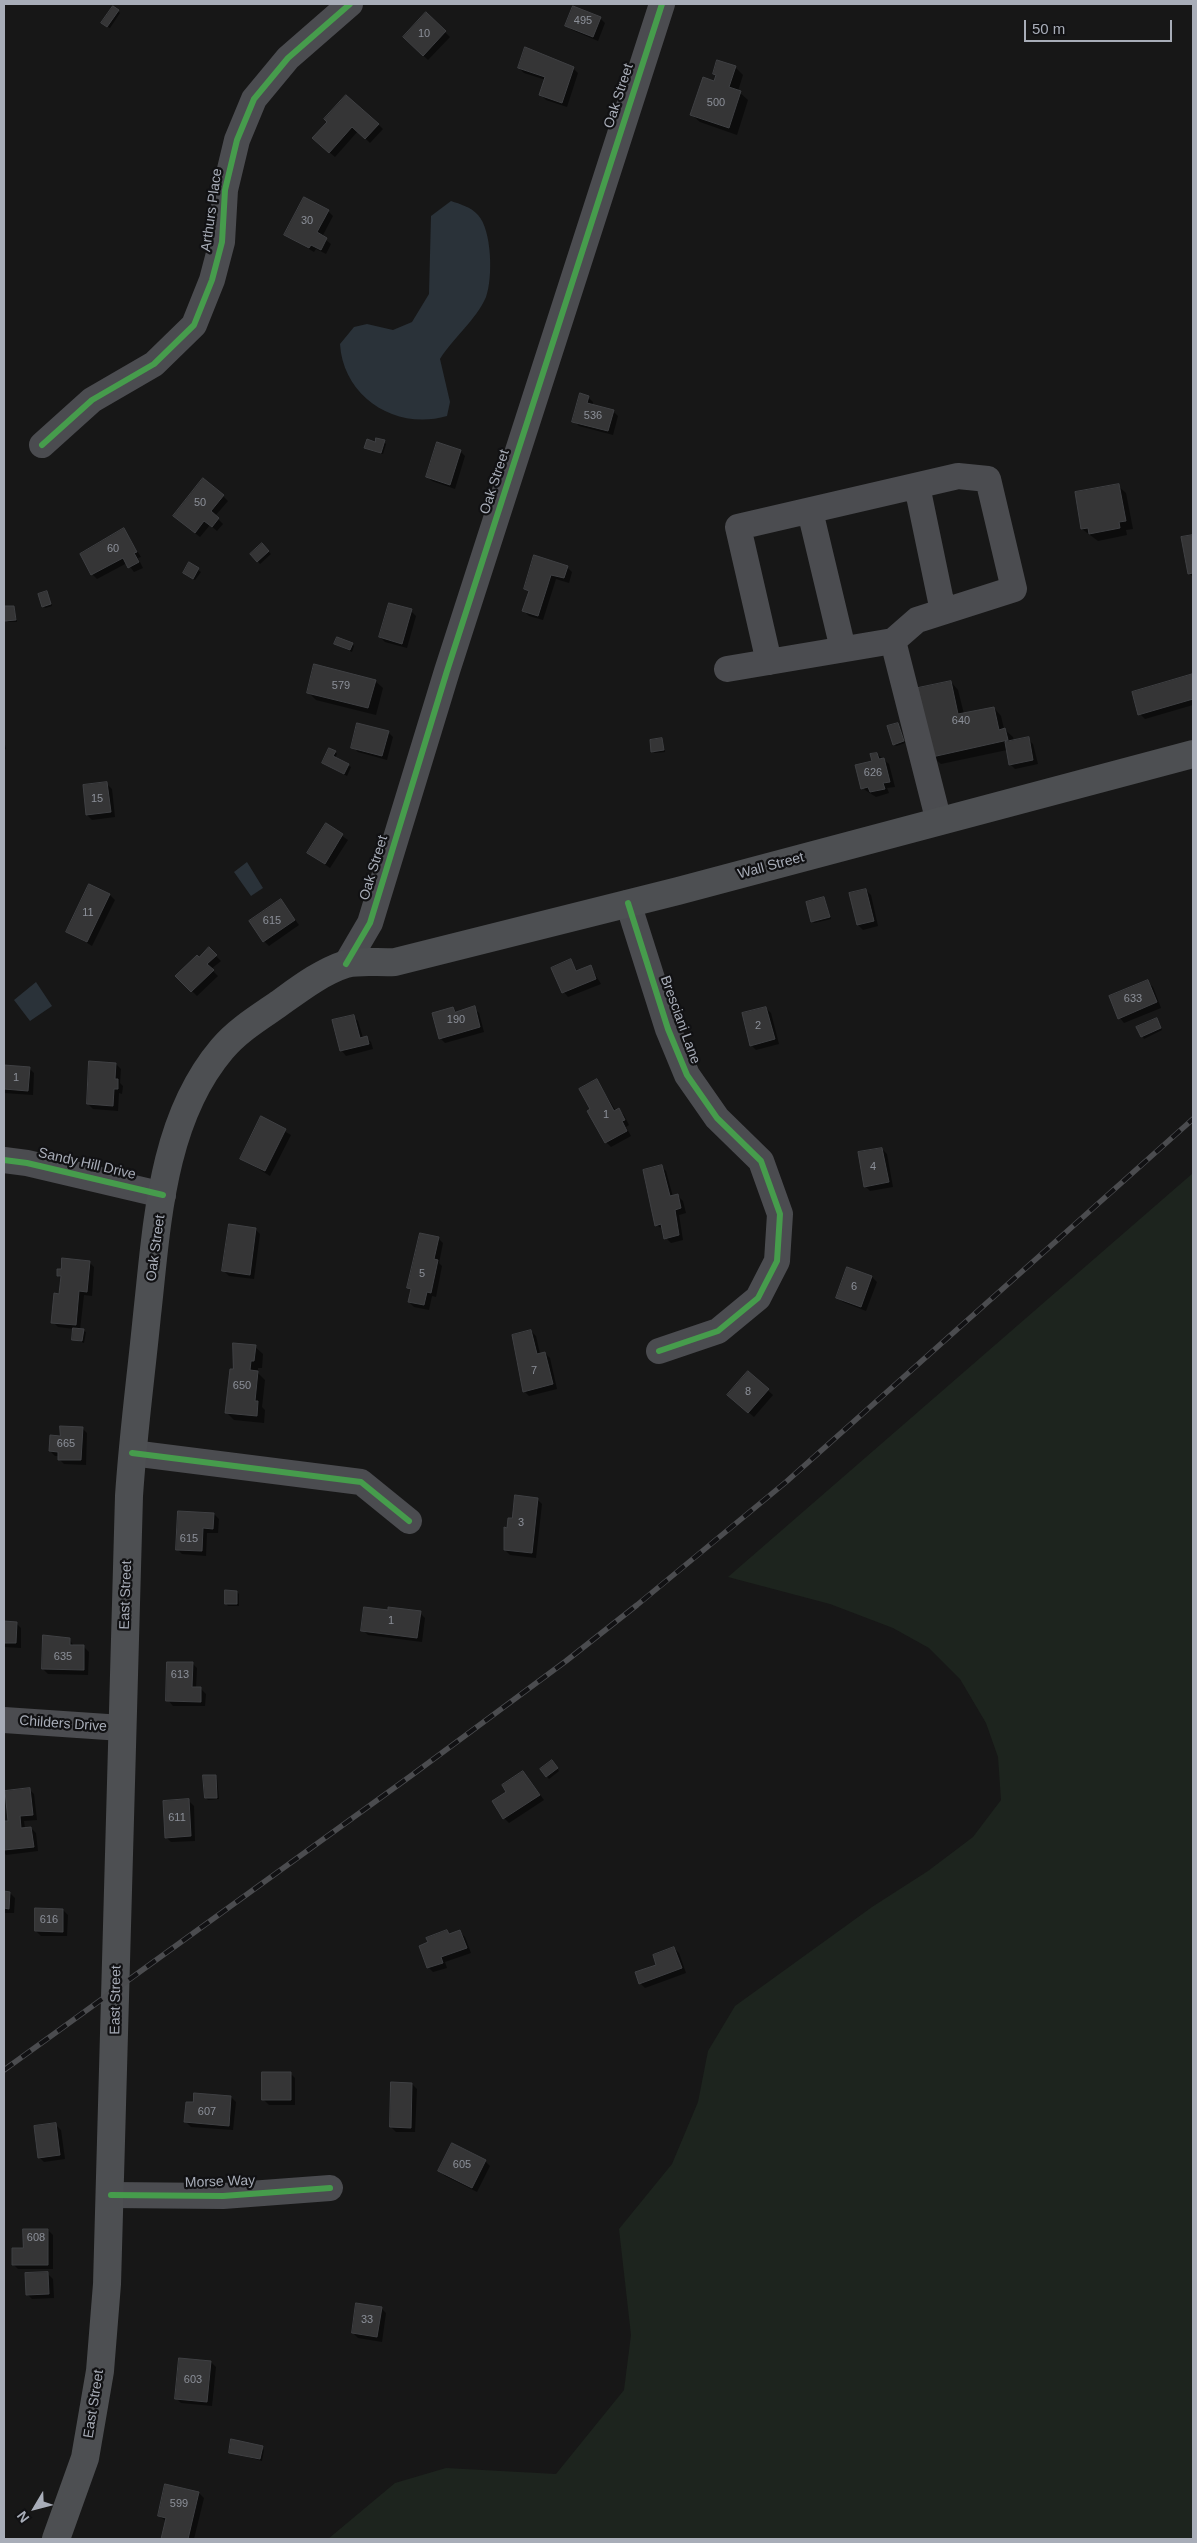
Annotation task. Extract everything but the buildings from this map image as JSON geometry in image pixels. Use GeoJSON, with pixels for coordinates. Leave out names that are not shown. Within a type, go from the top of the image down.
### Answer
{"type":"FeatureCollection","features":[{"type":"Feature","properties":{"kind":"main road","name":"Wall Street"},"geometry":{"type":"LineString","coordinates":[[346,964],[395,962],[939,822],[1193,754]]}},
{"type":"Feature","properties":{"kind":"main road","name":"Oak Street"},"geometry":{"type":"LineString","coordinates":[[132,1453],[163,1195],[174,1142],[183,1116],[207,1069],[222,1048],[242,1029],[304,986],[346,964]]}},
{"type":"Feature","properties":{"kind":"main road","name":"East Street"},"geometry":{"type":"LineString","coordinates":[[56,2539],[85,2458],[100,2371],[111,2195],[122,1728],[132,1453]]}},
{"type":"Feature","properties":{"kind":"street","name":"Arthurs Place"},"geometry":{"type":"LineString","coordinates":[[42,445],[92,400],[154,364],[194,325],[212,280],[220,252],[225,190],[237,140],[254,99],[288,58],[350,4]]}},
{"type":"Feature","properties":{"kind":"street","name":"Oak Street"},"geometry":{"type":"LineString","coordinates":[[346,964],[370,923],[450,662],[662,4]]}},
{"type":"Feature","properties":{"kind":"street"},"geometry":{"type":"LineString","coordinates":[[727,669],[894,641],[917,620],[943,610],[1014,589],[988,478],[958,476],[738,528],[768,662]]}},
{"type":"Feature","properties":{"kind":"street"},"geometry":{"type":"LineString","coordinates":[[917,486],[943,610]]}},
{"type":"Feature","properties":{"kind":"street"},"geometry":{"type":"LineString","coordinates":[[810,511],[843,649]]}},
{"type":"Feature","properties":{"kind":"street"},"geometry":{"type":"LineString","coordinates":[[894,641],[939,822]]}},
{"type":"Feature","properties":{"kind":"street","name":"Bresciani Lane"},"geometry":{"type":"LineString","coordinates":[[628,903],[668,1029],[686,1075],[717,1118],[761,1161],[780,1214],[777,1261],[758,1298],[718,1331],[659,1351]]}},
{"type":"Feature","properties":{"kind":"street","name":"Sandy Hill Drive"},"geometry":{"type":"LineString","coordinates":[[4,1160],[27,1163],[163,1195]]}},
{"type":"Feature","properties":{"kind":"street"},"geometry":{"type":"LineString","coordinates":[[132,1453],[361,1482],[409,1521]]}},
{"type":"Feature","properties":{"kind":"street","name":"Childers Drive"},"geometry":{"type":"LineString","coordinates":[[4,1720],[122,1728]]}},
{"type":"Feature","properties":{"kind":"street","name":"Morse Way"},"geometry":{"type":"LineString","coordinates":[[111,2195],[223,2196],[330,2188]]}},
{"type":"Feature","properties":{"kind":"shaded area"},"geometry":{"type":"Polygon","coordinates":[[[451,201],[472,210],[483,222],[490,254],[488,289],[482,305],[440,359],[450,402],[447,416],[409,419],[392,414],[376,406],[362,394],[351,380],[343,363],[340,344],[354,327],[367,324],[393,330],[412,322],[429,294],[431,216],[451,201]]]}},
{"type":"Feature","properties":{"kind":"shaded area"},"geometry":{"type":"Polygon","coordinates":[[[247,862],[263,888],[251,896],[234,872],[247,862]]]}},
{"type":"Feature","properties":{"kind":"shaded area"},"geometry":{"type":"Polygon","coordinates":[[[36,982],[52,1006],[30,1021],[14,1000],[36,982]]]}},
{"type":"Feature","properties":{"kind":"shaded area"},"geometry":{"type":"Polygon","coordinates":[[[1193,1173],[1193,2539],[328,2539],[395,2483],[446,2468],[556,2474],[624,2390],[631,2335],[619,2229],[672,2164],[698,2102],[708,2051],[735,2006],[872,1907],[928,1871],[973,1837],[1001,1800],[998,1757],[986,1723],[960,1679],[929,1648],[893,1628],[830,1604],[728,1577],[1193,1173]]]}},
{"type":"Feature","properties":{"kind":"railway"},"geometry":{"type":"LineString","coordinates":[[4,2070],[412,1775],[566,1661],[637,1605],[786,1482],[1193,1119]]}},
{"type":"Feature","properties":{"kind":"cycle path"},"geometry":{"type":"LineString","coordinates":[[42,445],[92,400],[154,364],[194,325],[212,280],[222,242],[225,190],[237,140],[254,99],[288,58],[350,4]]}},
{"type":"Feature","properties":{"kind":"cycle path"},"geometry":{"type":"LineString","coordinates":[[346,964],[370,923],[447,671],[662,4]]}},
{"type":"Feature","properties":{"kind":"cycle path"},"geometry":{"type":"LineString","coordinates":[[628,903],[668,1029],[687,1075],[717,1118],[761,1161],[780,1214],[777,1261],[758,1298],[718,1331],[659,1351]]}},
{"type":"Feature","properties":{"kind":"cycle path"},"geometry":{"type":"LineString","coordinates":[[4,1160],[27,1163],[163,1195]]}},
{"type":"Feature","properties":{"kind":"cycle path"},"geometry":{"type":"LineString","coordinates":[[132,1453],[361,1482],[409,1521]]}},
{"type":"Feature","properties":{"kind":"cycle path"},"geometry":{"type":"LineString","coordinates":[[111,2195],[223,2196],[330,2188]]}}]}
